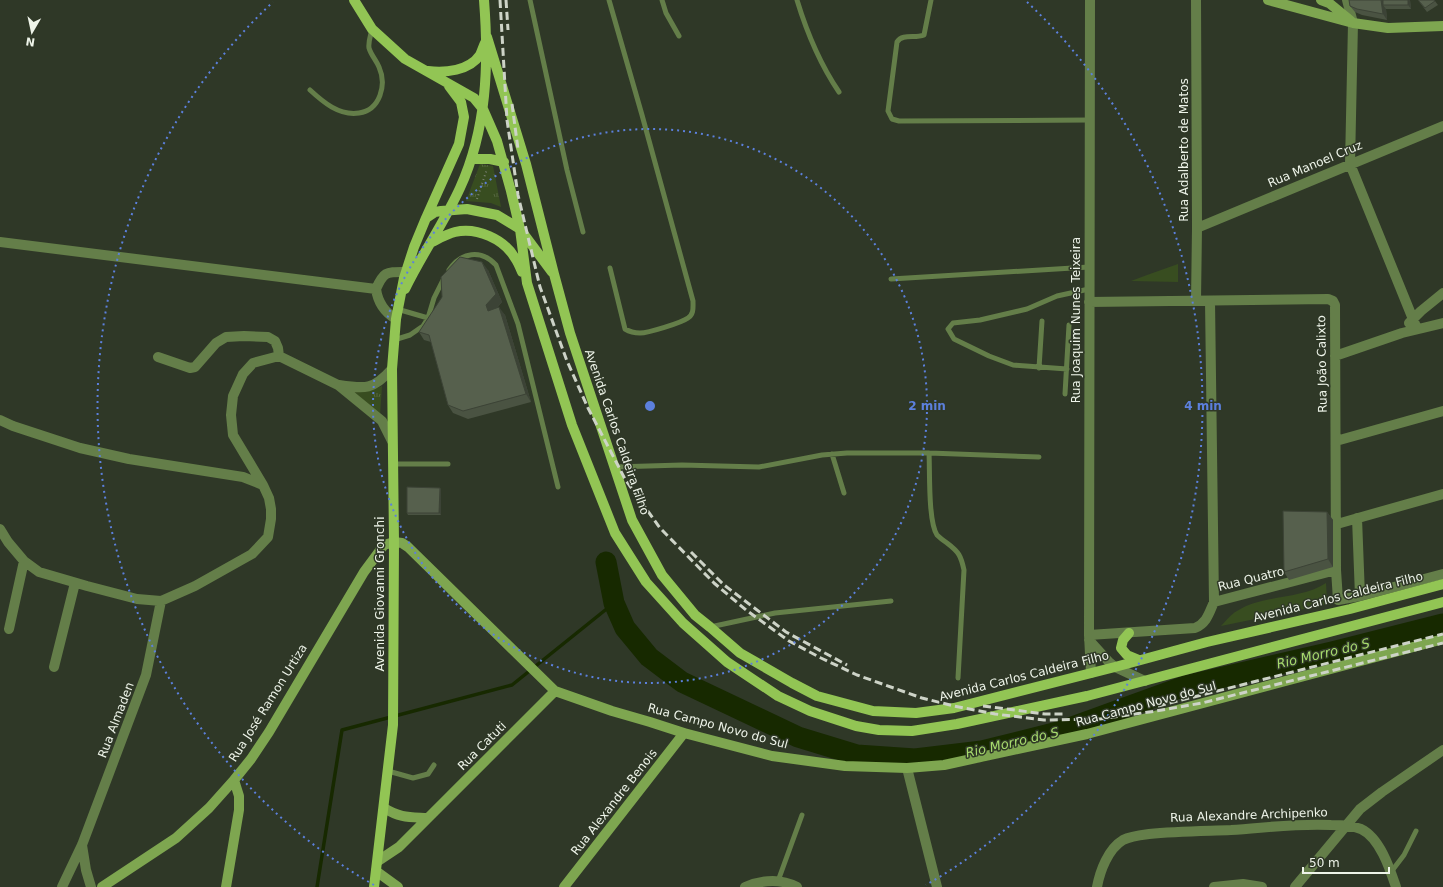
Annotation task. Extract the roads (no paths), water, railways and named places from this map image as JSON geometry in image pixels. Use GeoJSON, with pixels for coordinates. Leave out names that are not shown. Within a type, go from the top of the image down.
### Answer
{"type":"FeatureCollection","features":[{"type":"Feature","properties":{"kind":"main road"},"geometry":{"type":"LineString","coordinates":[[354,0],[372,29],[405,59],[474,98],[483,109],[497,141],[504,162],[520,229],[527,283]]}},
{"type":"Feature","properties":{"kind":"main road","name":"Avenida Giovanni Gronchi"},"geometry":{"type":"LineString","coordinates":[[398,309],[409,281],[449,210],[472,160],[486,90],[487,37],[484,0]]}},
{"type":"Feature","properties":{"kind":"main road"},"geometry":{"type":"LineString","coordinates":[[424,70],[436,72],[465,67],[472,63],[480,54],[487,37]]}},
{"type":"Feature","properties":{"kind":"main road","name":"Avenida Carlos Caldeira Filho"},"geometry":{"type":"LineString","coordinates":[[487,37],[526,164],[570,333],[632,520],[662,575],[695,615],[740,653],[792,683],[817,696],[873,711],[916,713],[954,708],[1207,642],[1443,584]]}},
{"type":"Feature","properties":{"kind":"main road","name":"Avenida Giovanni Gronchi"},"geometry":{"type":"LineString","coordinates":[[374,887],[393,725],[394,542],[392,369],[394,340],[398,309],[406,272],[426,218],[459,144],[464,117],[461,102],[448,84]]}},
{"type":"Feature","properties":{"kind":"main road"},"geometry":{"type":"LineString","coordinates":[[472,160],[490,159],[504,162]]}},
{"type":"Feature","properties":{"kind":"main road"},"geometry":{"type":"LineString","coordinates":[[426,218],[435,212],[467,209],[497,215],[520,229],[554,274]]}},
{"type":"Feature","properties":{"kind":"main road"},"geometry":{"type":"LineString","coordinates":[[432,242],[457,232],[471,231],[487,234],[506,246],[515,257],[527,283],[572,426],[615,533],[646,582],[683,623],[727,662],[778,696],[810,711],[856,726],[878,730],[912,731],[973,721],[1087,696],[1443,602]]}},
{"type":"Feature","properties":{"kind":"main road"},"geometry":{"type":"LineString","coordinates":[[1129,633],[1123,640],[1121,648],[1127,655],[1138,660]]}},
{"type":"Feature","properties":{"kind":"street","name":"Rua Joaquim Nunes Teixeira"},"geometry":{"type":"LineString","coordinates":[[1090,0],[1089,637],[1091,673]]}},
{"type":"Feature","properties":{"kind":"street","name":"Rua Adalberto de Matos"},"geometry":{"type":"LineString","coordinates":[[1196,0],[1196,301]]}},
{"type":"Feature","properties":{"kind":"street"},"geometry":{"type":"LineString","coordinates":[[1268,0],[1353,23],[1388,28],[1443,26]]}},
{"type":"Feature","properties":{"kind":"street"},"geometry":{"type":"LineString","coordinates":[[1347,0],[1353,23],[1350,164],[1417,329]]}},
{"type":"Feature","properties":{"kind":"street"},"geometry":{"type":"LineString","coordinates":[[1319,14],[1326,9],[1325,1]]}},
{"type":"Feature","properties":{"kind":"street"},"geometry":{"type":"LineString","coordinates":[[1325,1],[1353,23]]}},
{"type":"Feature","properties":{"kind":"street","name":"Rua Manoel Cruz"},"geometry":{"type":"LineString","coordinates":[[1197,228],[1443,126]]}},
{"type":"Feature","properties":{"kind":"street"},"geometry":{"type":"LineString","coordinates":[[0,242],[376,289]]}},
{"type":"Feature","properties":{"kind":"street"},"geometry":{"type":"LineString","coordinates":[[398,309],[390,316],[381,306],[376,289],[382,277],[386,274],[392,272],[406,272]]}},
{"type":"Feature","properties":{"kind":"street"},"geometry":{"type":"LineString","coordinates":[[1402,333],[1412,319],[1443,293]]}},
{"type":"Feature","properties":{"kind":"street","name":"Rua João Calixto"},"geometry":{"type":"LineString","coordinates":[[1089,302],[1328,299],[1333,301],[1335,305],[1336,570],[1338,600],[1360,596]]}},
{"type":"Feature","properties":{"kind":"street"},"geometry":{"type":"LineString","coordinates":[[1210,301],[1214,602]]}},
{"type":"Feature","properties":{"kind":"street"},"geometry":{"type":"LineString","coordinates":[[1335,356],[1402,333],[1443,323]]}},
{"type":"Feature","properties":{"kind":"street"},"geometry":{"type":"LineString","coordinates":[[158,357],[190,368],[195,367],[216,343],[226,337],[244,336],[268,337],[275,341],[279,356]]}},
{"type":"Feature","properties":{"kind":"street"},"geometry":{"type":"LineString","coordinates":[[0,529],[8,542],[24,561],[39,572],[137,599],[162,601],[195,586],[252,554],[268,537],[271,509],[269,498],[263,485],[233,435],[231,415],[233,396],[243,374],[253,363],[279,356],[338,385],[382,421],[392,441]]}},
{"type":"Feature","properties":{"kind":"street"},"geometry":{"type":"LineString","coordinates":[[338,385],[358,388],[373,386],[385,378],[392,369]]}},
{"type":"Feature","properties":{"kind":"street"},"geometry":{"type":"LineString","coordinates":[[1336,441],[1443,411]]}},
{"type":"Feature","properties":{"kind":"street"},"geometry":{"type":"LineString","coordinates":[[0,420],[13,426],[80,448],[129,458],[243,477],[263,485]]}},
{"type":"Feature","properties":{"kind":"street"},"geometry":{"type":"LineString","coordinates":[[1337,524],[1443,494]]}},
{"type":"Feature","properties":{"kind":"street"},"geometry":{"type":"LineString","coordinates":[[1357,518],[1360,596],[1443,574]]}},
{"type":"Feature","properties":{"kind":"street","name":"Rua Campo Novo do Sul"},"geometry":{"type":"LineString","coordinates":[[394,542],[402,543],[408,546],[555,691],[612,711],[684,733],[772,756],[845,766],[907,768],[944,765],[1087,734],[1443,639]]}},
{"type":"Feature","properties":{"kind":"street","name":"Rua José Ramon Urtiza"},"geometry":{"type":"LineString","coordinates":[[102,887],[176,838],[209,808],[234,780],[251,759],[269,732],[364,572],[384,545],[394,542]]}},
{"type":"Feature","properties":{"kind":"street"},"geometry":{"type":"LineString","coordinates":[[9,629],[24,561]]}},
{"type":"Feature","properties":{"kind":"street","name":"Rua Quatro"},"geometry":{"type":"LineString","coordinates":[[1089,637],[1195,628],[1202,625],[1206,620],[1214,602],[1336,570]]}},
{"type":"Feature","properties":{"kind":"street"},"geometry":{"type":"LineString","coordinates":[[54,667],[75,583]]}},
{"type":"Feature","properties":{"kind":"street","name":"Rua Almaden"},"geometry":{"type":"LineString","coordinates":[[62,887],[82,845],[146,675],[162,601]]}},
{"type":"Feature","properties":{"kind":"street"},"geometry":{"type":"LineString","coordinates":[[1089,637],[1104,657],[1115,667],[1145,681]]}},
{"type":"Feature","properties":{"kind":"street","name":"Rua Catuti"},"geometry":{"type":"LineString","coordinates":[[377,866],[555,691]]}},
{"type":"Feature","properties":{"kind":"street","name":"Rua Alexandre Benois"},"geometry":{"type":"LineString","coordinates":[[564,887],[684,733]]}},
{"type":"Feature","properties":{"kind":"street"},"geometry":{"type":"LineString","coordinates":[[1295,887],[1360,809],[1443,750]]}},
{"type":"Feature","properties":{"kind":"street"},"geometry":{"type":"LineString","coordinates":[[907,768],[937,887]]}},
{"type":"Feature","properties":{"kind":"street"},"geometry":{"type":"LineString","coordinates":[[226,887],[239,810],[239,796],[234,780]]}},
{"type":"Feature","properties":{"kind":"street"},"geometry":{"type":"LineString","coordinates":[[384,808],[394,815],[427,818]]}},
{"type":"Feature","properties":{"kind":"street","name":"Rua Alexandre Archipenko"},"geometry":{"type":"LineString","coordinates":[[1098,887],[1111,851],[1123,840],[1135,836],[1166,832],[1229,830],[1303,824],[1348,825],[1361,829],[1372,837],[1387,861],[1396,887]]}},
{"type":"Feature","properties":{"kind":"street","name":"Rua Almaden"},"geometry":{"type":"LineString","coordinates":[[82,845],[86,870],[91,887]]}},
{"type":"Feature","properties":{"kind":"street"},"geometry":{"type":"LineString","coordinates":[[377,866],[398,887]]}},
{"type":"Feature","properties":{"kind":"street"},"geometry":{"type":"LineString","coordinates":[[745,887],[755,883],[778,880],[797,887]]}},
{"type":"Feature","properties":{"kind":"street"},"geometry":{"type":"LineString","coordinates":[[1214,887],[1243,884],[1262,887]]}},
{"type":"Feature","properties":{"kind":"lane"},"geometry":{"type":"LineString","coordinates":[[530,0],[583,232]]}},
{"type":"Feature","properties":{"kind":"lane"},"geometry":{"type":"LineString","coordinates":[[609,0],[693,301],[693,312],[688,318],[673,324],[641,333],[631,332],[625,328],[610,268]]}},
{"type":"Feature","properties":{"kind":"lane"},"geometry":{"type":"LineString","coordinates":[[662,0],[666,13],[679,36]]}},
{"type":"Feature","properties":{"kind":"lane"},"geometry":{"type":"LineString","coordinates":[[797,0],[805,28],[826,73],[840,92]]}},
{"type":"Feature","properties":{"kind":"lane"},"geometry":{"type":"LineString","coordinates":[[931,0],[924,35],[921,37],[904,37],[899,39],[897,42],[888,111],[892,119],[899,121],[1090,120]]}},
{"type":"Feature","properties":{"kind":"lane"},"geometry":{"type":"LineString","coordinates":[[310,90],[323,102],[345,112],[355,114],[364,112],[375,105],[383,88],[379,67],[372,56],[369,47],[372,29]]}},
{"type":"Feature","properties":{"kind":"lane"},"geometry":{"type":"LineString","coordinates":[[394,340],[410,335],[423,326],[428,318],[434,298],[453,264],[460,258],[476,254],[489,258],[496,265],[518,324],[558,487]]}},
{"type":"Feature","properties":{"kind":"lane"},"geometry":{"type":"LineString","coordinates":[[890,280],[1089,267]]}},
{"type":"Feature","properties":{"kind":"lane"},"geometry":{"type":"LineString","coordinates":[[1066,369],[1012,365],[988,356],[954,339],[948,329],[952,323],[980,320],[1027,309],[1057,296],[1089,289]]}},
{"type":"Feature","properties":{"kind":"lane"},"geometry":{"type":"LineString","coordinates":[[398,309],[428,318]]}},
{"type":"Feature","properties":{"kind":"lane"},"geometry":{"type":"LineString","coordinates":[[1039,368],[1042,321]]}},
{"type":"Feature","properties":{"kind":"lane"},"geometry":{"type":"LineString","coordinates":[[1065,394],[1069,325]]}},
{"type":"Feature","properties":{"kind":"lane"},"geometry":{"type":"LineString","coordinates":[[614,467],[682,465],[759,467],[832,454],[929,453],[1039,457]]}},
{"type":"Feature","properties":{"kind":"lane"},"geometry":{"type":"LineString","coordinates":[[929,453],[931,512],[933,526],[938,536],[957,550],[962,558],[964,570],[958,678]]}},
{"type":"Feature","properties":{"kind":"lane"},"geometry":{"type":"LineString","coordinates":[[832,454],[844,493]]}},
{"type":"Feature","properties":{"kind":"lane"},"geometry":{"type":"LineString","coordinates":[[393,464],[448,464]]}},
{"type":"Feature","properties":{"kind":"lane"},"geometry":{"type":"LineString","coordinates":[[710,627],[775,613],[891,601]]}},
{"type":"Feature","properties":{"kind":"lane"},"geometry":{"type":"LineString","coordinates":[[388,771],[413,778],[428,774],[434,765]]}},
{"type":"Feature","properties":{"kind":"lane"},"geometry":{"type":"LineString","coordinates":[[778,880],[802,815]]}},
{"type":"Feature","properties":{"kind":"lane"},"geometry":{"type":"LineString","coordinates":[[1391,872],[1404,855],[1416,831]]}},
{"type":"Feature","properties":{"kind":"waterway","name":"Rio Morro do S"},"geometry":{"type":"LineString","coordinates":[[606,562],[614,603],[625,628],[649,657],[682,682],[798,737],[857,755],[915,759],[982,751],[1058,732],[1185,686],[1332,652],[1443,624]]}},
{"type":"Feature","properties":{"kind":"waterway"},"geometry":{"type":"LineString","coordinates":[[317,887],[342,730],[512,685],[614,603]]}},
{"type":"Feature","properties":{"kind":"railway"},"geometry":{"type":"LineString","coordinates":[[500,0],[507,120],[518,195],[540,287],[567,361],[588,408],[625,479],[660,528],[714,583],[746,610],[789,641],[857,675],[922,698],[995,714],[1044,720],[1100,719],[1202,703],[1443,643]]}},
{"type":"Feature","properties":{"kind":"railway"},"geometry":{"type":"LineString","coordinates":[[506,0],[508,30]]}},
{"type":"Feature","properties":{"kind":"railway"},"geometry":{"type":"LineString","coordinates":[[512,104],[518,149]]}},
{"type":"Feature","properties":{"kind":"railway"},"geometry":{"type":"LineString","coordinates":[[691,552],[724,585],[786,632],[847,665]]}},
{"type":"Feature","properties":{"kind":"railway"},"geometry":{"type":"LineString","coordinates":[[1158,706],[1443,634]]}},
{"type":"Feature","properties":{"kind":"railway"},"geometry":{"type":"LineString","coordinates":[[983,706],[1045,714],[1064,714]]}}]}
